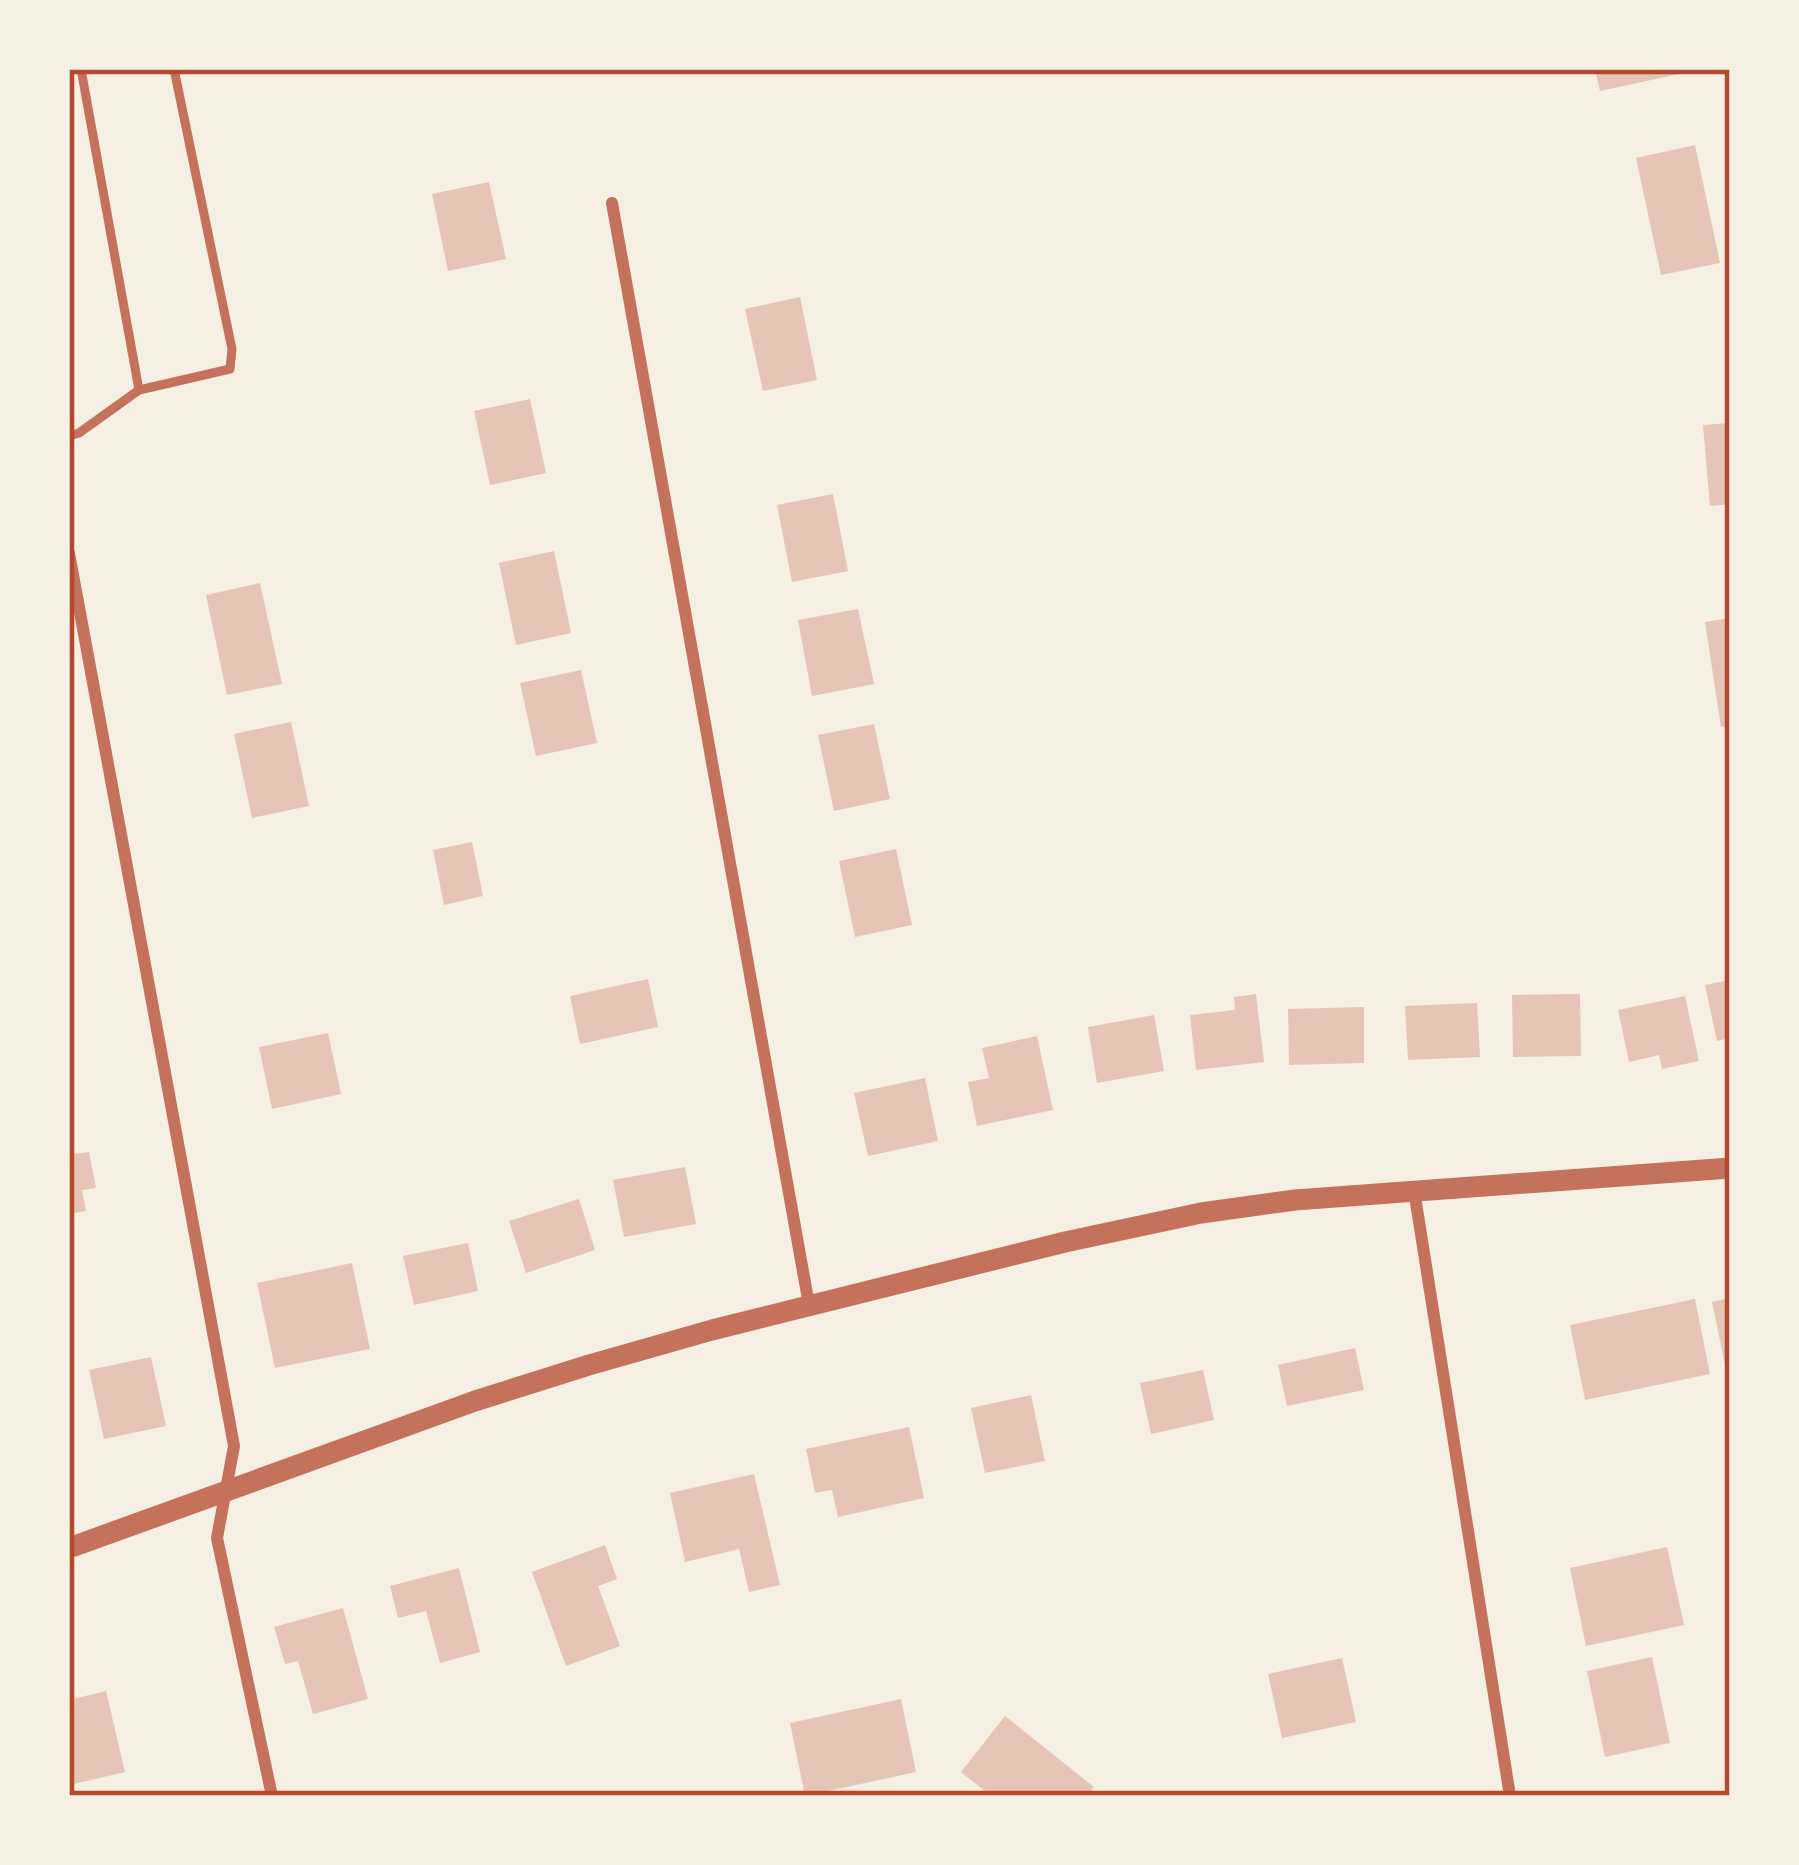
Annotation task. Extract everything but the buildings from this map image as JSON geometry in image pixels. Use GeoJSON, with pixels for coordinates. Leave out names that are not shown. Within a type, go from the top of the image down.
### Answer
{"type":"FeatureCollection","features":[{"type":"Feature","properties":{"kind":"street"},"geometry":{"type":"LineString","coordinates":[[612,203],[809,1305]]}},
{"type":"Feature","properties":{"kind":"street"},"geometry":{"type":"LineString","coordinates":[[69,554],[234,1446],[217,1538],[272,1796]]}},
{"type":"Feature","properties":{"kind":"street"},"geometry":{"type":"LineString","coordinates":[[69,1548],[475,1401],[589,1365],[1010,1254],[1201,1213],[1414,1190],[1730,1168]]}},
{"type":"Feature","properties":{"kind":"street"},"geometry":{"type":"LineString","coordinates":[[1414,1190],[1510,1796]]}},
{"type":"Feature","properties":{"kind":"lane"},"geometry":{"type":"LineString","coordinates":[[81,69],[139,390]]}},
{"type":"Feature","properties":{"kind":"lane"},"geometry":{"type":"LineString","coordinates":[[69,436],[139,390],[230,369],[232,349],[174,69]]}}]}
